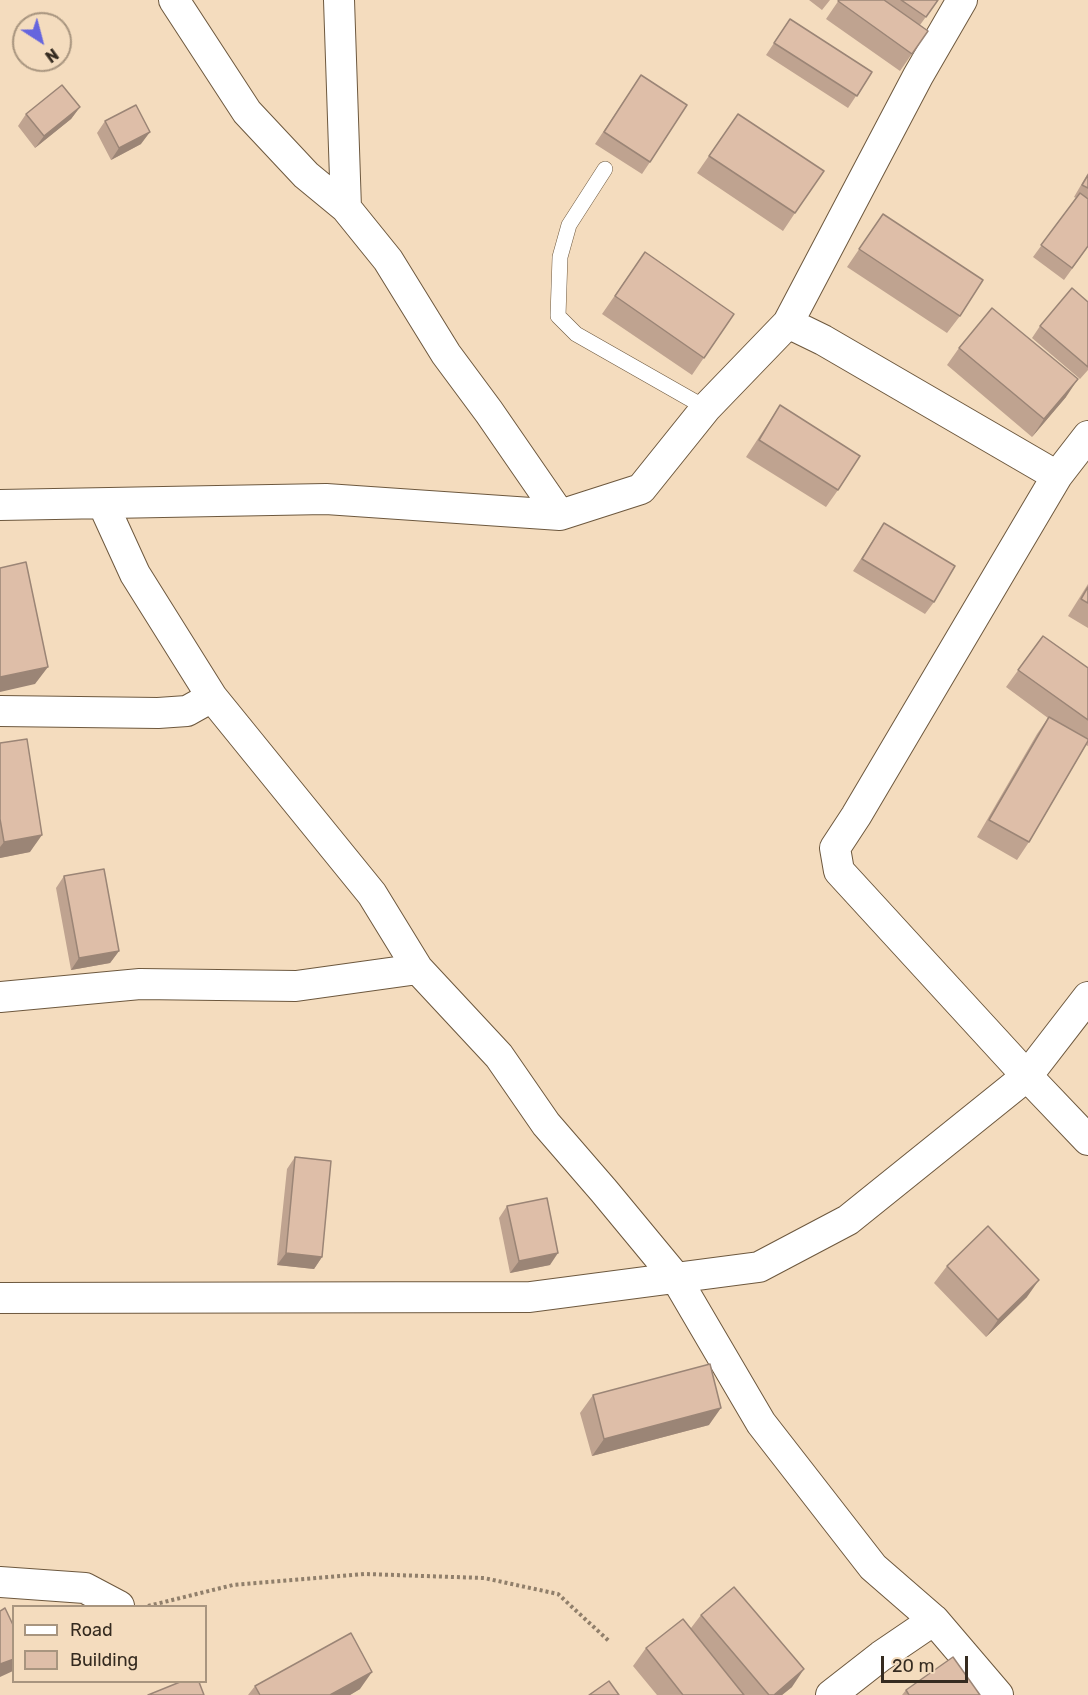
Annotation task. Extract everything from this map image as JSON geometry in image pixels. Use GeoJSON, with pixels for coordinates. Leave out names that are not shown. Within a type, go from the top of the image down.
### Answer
{"type":"FeatureCollection","features":[{"type":"Feature","properties":{"kind":"street"},"geometry":{"type":"LineString","coordinates":[[174,0],[247,112],[306,175],[346,208],[388,260],[446,354],[560,515]]}},
{"type":"Feature","properties":{"kind":"street"},"geometry":{"type":"LineString","coordinates":[[339,0],[346,208]]}},
{"type":"Feature","properties":{"kind":"street"},"geometry":{"type":"LineString","coordinates":[[0,505],[326,500],[560,515],[641,489],[706,408],[788,323],[918,76],[962,0]]}},
{"type":"Feature","properties":{"kind":"street"},"geometry":{"type":"LineString","coordinates":[[788,323],[823,340],[1057,476]]}},
{"type":"Feature","properties":{"kind":"street"},"geometry":{"type":"LineString","coordinates":[[1088,436],[1057,476],[835,848],[839,871],[1088,1140]]}},
{"type":"Feature","properties":{"kind":"street"},"geometry":{"type":"LineString","coordinates":[[103,504],[135,574],[212,697],[372,894],[418,969],[499,1056],[546,1124],[676,1278],[760,1423],[873,1567],[934,1620],[998,1695]]}},
{"type":"Feature","properties":{"kind":"street"},"geometry":{"type":"LineString","coordinates":[[0,711],[158,714],[187,711],[212,697]]}},
{"type":"Feature","properties":{"kind":"street"},"geometry":{"type":"LineString","coordinates":[[0,997],[140,984],[296,986],[418,969]]}},
{"type":"Feature","properties":{"kind":"street"},"geometry":{"type":"LineString","coordinates":[[0,1298],[530,1297],[759,1267],[848,1220],[1027,1076],[1088,997]]}},
{"type":"Feature","properties":{"kind":"street"},"geometry":{"type":"LineString","coordinates":[[0,1582],[85,1588],[117,1605]]}},
{"type":"Feature","properties":{"kind":"street"},"geometry":{"type":"LineString","coordinates":[[831,1695],[881,1656],[934,1620]]}},
{"type":"Feature","properties":{"kind":"lane"},"geometry":{"type":"LineString","coordinates":[[605,169],[569,225],[560,256],[558,316],[576,334],[706,408]]}},
{"type":"Feature","properties":{"kind":"path"},"geometry":{"type":"LineString","coordinates":[[151,1605],[233,1585],[365,1574],[484,1578],[558,1594],[610,1642]]}},
{"type":"Feature","properties":{"kind":"building"},"geometry":{"type":"Polygon","coordinates":[[[839,0],[884,0],[928,31],[912,54],[839,0]]]}},
{"type":"Feature","properties":{"kind":"building"},"geometry":{"type":"Polygon","coordinates":[[[901,0],[938,0],[926,17],[901,0]]]}},
{"type":"Feature","properties":{"kind":"building"},"geometry":{"type":"Polygon","coordinates":[[[790,19],[872,72],[857,96],[774,43],[790,19]]]}},
{"type":"Feature","properties":{"kind":"building"},"geometry":{"type":"Polygon","coordinates":[[[641,75],[687,105],[650,162],[604,132],[641,75]]]}},
{"type":"Feature","properties":{"kind":"building"},"geometry":{"type":"Polygon","coordinates":[[[62,85],[80,107],[44,136],[26,114],[62,85]]]}},
{"type":"Feature","properties":{"kind":"building"},"geometry":{"type":"Polygon","coordinates":[[[136,105],[150,132],[119,148],[105,121],[136,105]]]}},
{"type":"Feature","properties":{"kind":"building"},"geometry":{"type":"Polygon","coordinates":[[[738,114],[824,171],[795,213],[709,156],[738,114]]]}},
{"type":"Feature","properties":{"kind":"building"},"geometry":{"type":"Polygon","coordinates":[[[1088,175],[1088,188],[1082,185],[1088,175]]]}},
{"type":"Feature","properties":{"kind":"building"},"geometry":{"type":"Polygon","coordinates":[[[1080,193],[1088,199],[1088,246],[1072,268],[1041,245],[1080,193]]]}},
{"type":"Feature","properties":{"kind":"building"},"geometry":{"type":"Polygon","coordinates":[[[883,214],[983,280],[960,316],[859,249],[883,214]]]}},
{"type":"Feature","properties":{"kind":"building"},"geometry":{"type":"Polygon","coordinates":[[[645,252],[734,314],[704,358],[615,296],[645,252]]]}},
{"type":"Feature","properties":{"kind":"building"},"geometry":{"type":"Polygon","coordinates":[[[1072,288],[1088,302],[1088,367],[1040,326],[1072,288]]]}},
{"type":"Feature","properties":{"kind":"building"},"geometry":{"type":"Polygon","coordinates":[[[992,308],[1078,379],[1044,419],[959,348],[992,308]]]}},
{"type":"Feature","properties":{"kind":"building"},"geometry":{"type":"Polygon","coordinates":[[[780,405],[860,456],[838,490],[759,440],[780,405]]]}},
{"type":"Feature","properties":{"kind":"building"},"geometry":{"type":"Polygon","coordinates":[[[884,523],[955,566],[934,602],[862,559],[884,523]]]}},
{"type":"Feature","properties":{"kind":"building"},"geometry":{"type":"Polygon","coordinates":[[[26,562],[48,667],[0,677],[0,568],[26,562]]]}},
{"type":"Feature","properties":{"kind":"building"},"geometry":{"type":"Polygon","coordinates":[[[1088,587],[1088,603],[1081,599],[1088,587]]]}},
{"type":"Feature","properties":{"kind":"building"},"geometry":{"type":"Polygon","coordinates":[[[1043,636],[1088,668],[1088,720],[1018,670],[1043,636]]]}},
{"type":"Feature","properties":{"kind":"building"},"geometry":{"type":"Polygon","coordinates":[[[1049,717],[1088,741],[1029,842],[989,820],[1049,717]]]}},
{"type":"Feature","properties":{"kind":"building"},"geometry":{"type":"Polygon","coordinates":[[[27,739],[42,835],[4,842],[0,819],[0,743],[27,739]]]}},
{"type":"Feature","properties":{"kind":"building"},"geometry":{"type":"Polygon","coordinates":[[[104,869],[119,951],[79,958],[64,876],[104,869]]]}},
{"type":"Feature","properties":{"kind":"building"},"geometry":{"type":"Polygon","coordinates":[[[295,1157],[331,1161],[322,1257],[286,1253],[295,1157]]]}},
{"type":"Feature","properties":{"kind":"building"},"geometry":{"type":"Polygon","coordinates":[[[547,1198],[558,1253],[519,1261],[507,1206],[547,1198]]]}},
{"type":"Feature","properties":{"kind":"building"},"geometry":{"type":"Polygon","coordinates":[[[988,1226],[1039,1280],[998,1320],[947,1266],[988,1226]]]}},
{"type":"Feature","properties":{"kind":"building"},"geometry":{"type":"Polygon","coordinates":[[[710,1364],[721,1408],[604,1439],[593,1395],[710,1364]]]}},
{"type":"Feature","properties":{"kind":"building"},"geometry":{"type":"Polygon","coordinates":[[[734,1587],[804,1669],[774,1695],[769,1695],[701,1615],[734,1587]]]}},
{"type":"Feature","properties":{"kind":"building"},"geometry":{"type":"Polygon","coordinates":[[[5,1608],[12,1623],[12,1660],[0,1664],[0,1611],[5,1608]]]}},
{"type":"Feature","properties":{"kind":"building"},"geometry":{"type":"Polygon","coordinates":[[[683,1619],[744,1695],[683,1695],[646,1648],[683,1619]]]}},
{"type":"Feature","properties":{"kind":"building"},"geometry":{"type":"Polygon","coordinates":[[[351,1633],[372,1672],[330,1695],[260,1695],[255,1686],[351,1633]]]}},
{"type":"Feature","properties":{"kind":"building"},"geometry":{"type":"Polygon","coordinates":[[[953,1657],[980,1695],[909,1695],[906,1690],[953,1657]]]}},
{"type":"Feature","properties":{"kind":"building"},"geometry":{"type":"Polygon","coordinates":[[[609,1681],[619,1695],[589,1695],[609,1681]]]}},
{"type":"Feature","properties":{"kind":"building"},"geometry":{"type":"Polygon","coordinates":[[[178,1683],[199,1683],[204,1695],[148,1695],[178,1683]]]}}]}
